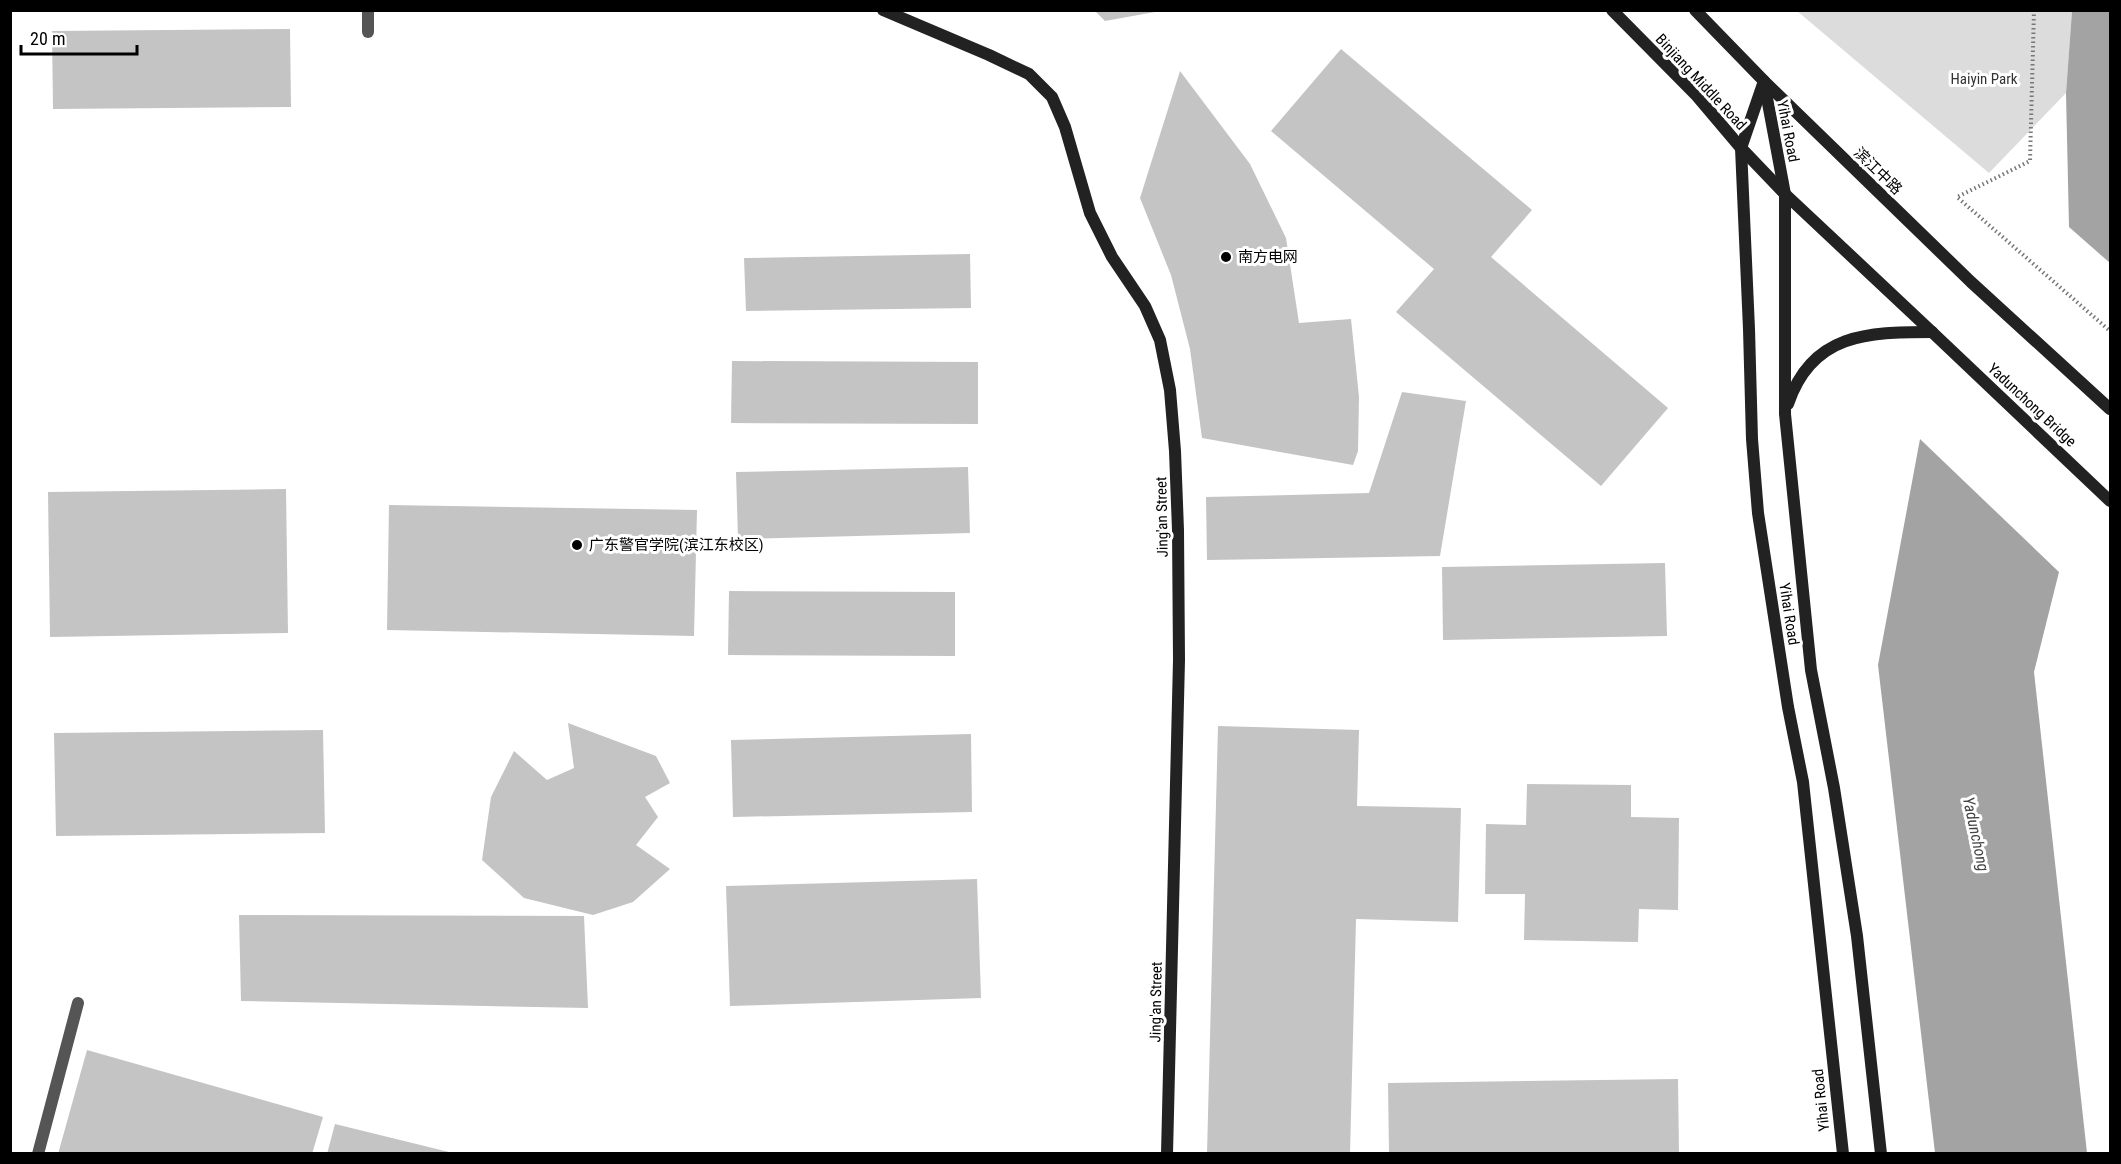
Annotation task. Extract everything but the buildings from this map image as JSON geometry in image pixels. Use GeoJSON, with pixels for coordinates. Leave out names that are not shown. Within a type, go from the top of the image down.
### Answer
{"type":"FeatureCollection","features":[{"type":"Feature","properties":{"kind":"street"},"geometry":{"type":"LineString","coordinates":[[368,10],[368,32]]}},
{"type":"Feature","properties":{"kind":"street","name":"Jing'an Street"},"geometry":{"type":"LineString","coordinates":[[883,10],[1029,74],[1052,97],[1065,127],[1090,213],[1112,257],[1145,306],[1160,340],[1171,400],[1178,530],[1179,660],[1167,1154]]}},
{"type":"Feature","properties":{"kind":"street","name":"Binjiang Middle Road"},"geometry":{"type":"LineString","coordinates":[[1612,10],[1697,96],[1741,148]]}},
{"type":"Feature","properties":{"kind":"street"},"geometry":{"type":"LineString","coordinates":[[1695,10],[1764,81]]}},
{"type":"Feature","properties":{"kind":"street","name":"Yihai Road"},"geometry":{"type":"LineString","coordinates":[[1764,81],[1741,148],[1752,439],[1758,513],[1788,707],[1803,782],[1843,1154]]}},
{"type":"Feature","properties":{"kind":"street","name":"Yihai Road"},"geometry":{"type":"LineString","coordinates":[[1764,81],[1785,194],[1787,301],[1785,414],[1811,670],[1834,788],[1857,936],[1881,1154]]}},
{"type":"Feature","properties":{"kind":"street","name":"滨江中路"},"geometry":{"type":"LineString","coordinates":[[1764,81],[1971,282],[2110,409]]}},
{"type":"Feature","properties":{"kind":"street"},"geometry":{"type":"LineString","coordinates":[[1741,148],[1785,194],[1932,332]]}},
{"type":"Feature","properties":{"kind":"street"},"geometry":{"type":"LineString","coordinates":[[1785,414],[1793,390],[1813,361],[1844,340],[1882,332],[1932,332]]}},
{"type":"Feature","properties":{"kind":"street","name":"Yadunchong Bridge"},"geometry":{"type":"LineString","coordinates":[[1932,332],[2110,501]]}},
{"type":"Feature","properties":{"kind":"street"},"geometry":{"type":"LineString","coordinates":[[38,1154],[78,1003]]}},
{"type":"Feature","properties":{"kind":"path"},"geometry":{"type":"LineString","coordinates":[[2034,10],[2030,161],[1957,197],[2110,331]]}},
{"type":"Feature","properties":{"kind":"green space","name":"Haiyin Park"},"geometry":{"type":"Polygon","coordinates":[[[1797,11],[2072,11],[2066,93],[1989,173],[1797,11]]]}},
{"type":"Feature","properties":{"kind":"water"},"geometry":{"type":"Polygon","coordinates":[[[2072,11],[2110,11],[2110,263],[2069,227],[2066,93],[2072,11]]]}},
{"type":"Feature","properties":{"kind":"water","name":"Yadunchong"},"geometry":{"type":"Polygon","coordinates":[[[1920,439],[2059,572],[2034,672],[2087,1153],[1935,1153],[1878,665],[1920,439]]]}},
{"type":"Feature","properties":{"kind":"place","name":"南方电网"},"geometry":{"type":"Point","coordinates":[1226,257]}},
{"type":"Feature","properties":{"kind":"place","name":"广东警官学院(滨江东校区)"},"geometry":{"type":"Point","coordinates":[577,545]}}]}
